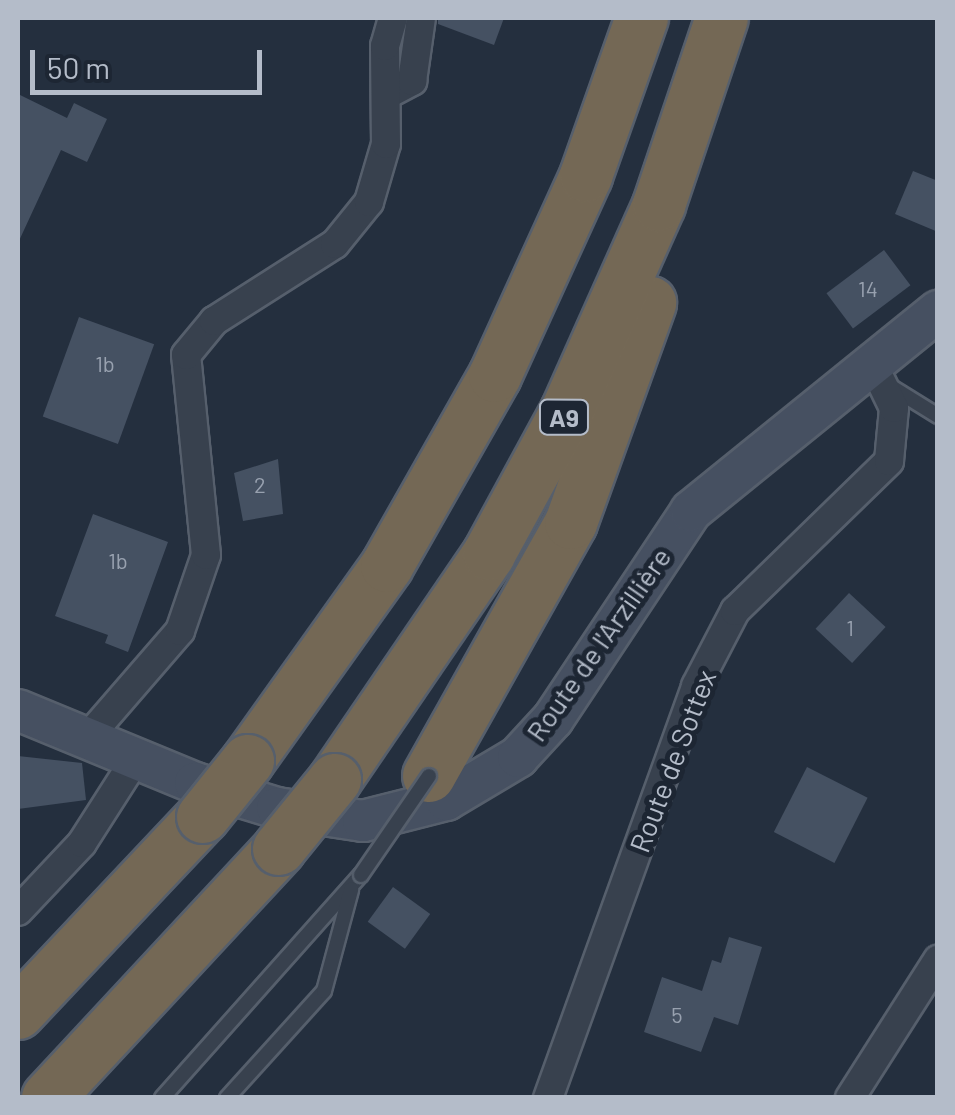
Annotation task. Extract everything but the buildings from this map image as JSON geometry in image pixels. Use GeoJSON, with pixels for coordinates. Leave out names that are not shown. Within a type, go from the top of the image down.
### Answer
{"type":"FeatureCollection","features":[{"type":"Feature","properties":{"kind":"highway"},"geometry":{"type":"LineString","coordinates":[[18,970],[248,761],[387,566],[495,376],[586,176],[642,18]]}},
{"type":"Feature","properties":{"kind":"highway","name":"A9"},"geometry":{"type":"LineString","coordinates":[[48,1098],[279,850],[335,780],[444,624],[528,485],[614,310],[700,92],[722,18]]}},
{"type":"Feature","properties":{"kind":"highway"},"geometry":{"type":"LineString","coordinates":[[430,776],[534,596],[596,464],[649,306],[700,92]]}},
{"type":"Feature","properties":{"kind":"highway"},"geometry":{"type":"LineString","coordinates":[[18,1013],[193,814]]}},
{"type":"Feature","properties":{"kind":"street"},"geometry":{"type":"LineString","coordinates":[[89,736],[180,631],[206,555],[186,356],[214,321],[335,244],[369,202],[386,144],[393,18]]}},
{"type":"Feature","properties":{"kind":"street"},"geometry":{"type":"LineString","coordinates":[[386,95],[412,80],[421,18]]}},
{"type":"Feature","properties":{"kind":"street","name":"Route de l'Arzillière"},"geometry":{"type":"LineString","coordinates":[[18,710],[136,757],[193,814],[277,808],[363,821],[446,800],[518,757],[553,719],[690,511],[744,461],[881,376],[938,310]]}},
{"type":"Feature","properties":{"kind":"street","name":"Route de Sottex"},"geometry":{"type":"LineString","coordinates":[[548,1098],[696,686],[744,600],[889,461],[896,422],[881,376]]}},
{"type":"Feature","properties":{"kind":"street"},"geometry":{"type":"LineString","coordinates":[[18,911],[82,843],[136,757]]}},
{"type":"Feature","properties":{"kind":"street"},"geometry":{"type":"LineString","coordinates":[[850,1098],[938,960]]}},
{"type":"Feature","properties":{"kind":"lane"},"geometry":{"type":"LineString","coordinates":[[881,376],[938,416]]}},
{"type":"Feature","properties":{"kind":"lane"},"geometry":{"type":"LineString","coordinates":[[162,1098],[351,890],[430,776]]}},
{"type":"Feature","properties":{"kind":"lane"},"geometry":{"type":"LineString","coordinates":[[227,1098],[324,991],[351,890]]}}]}
